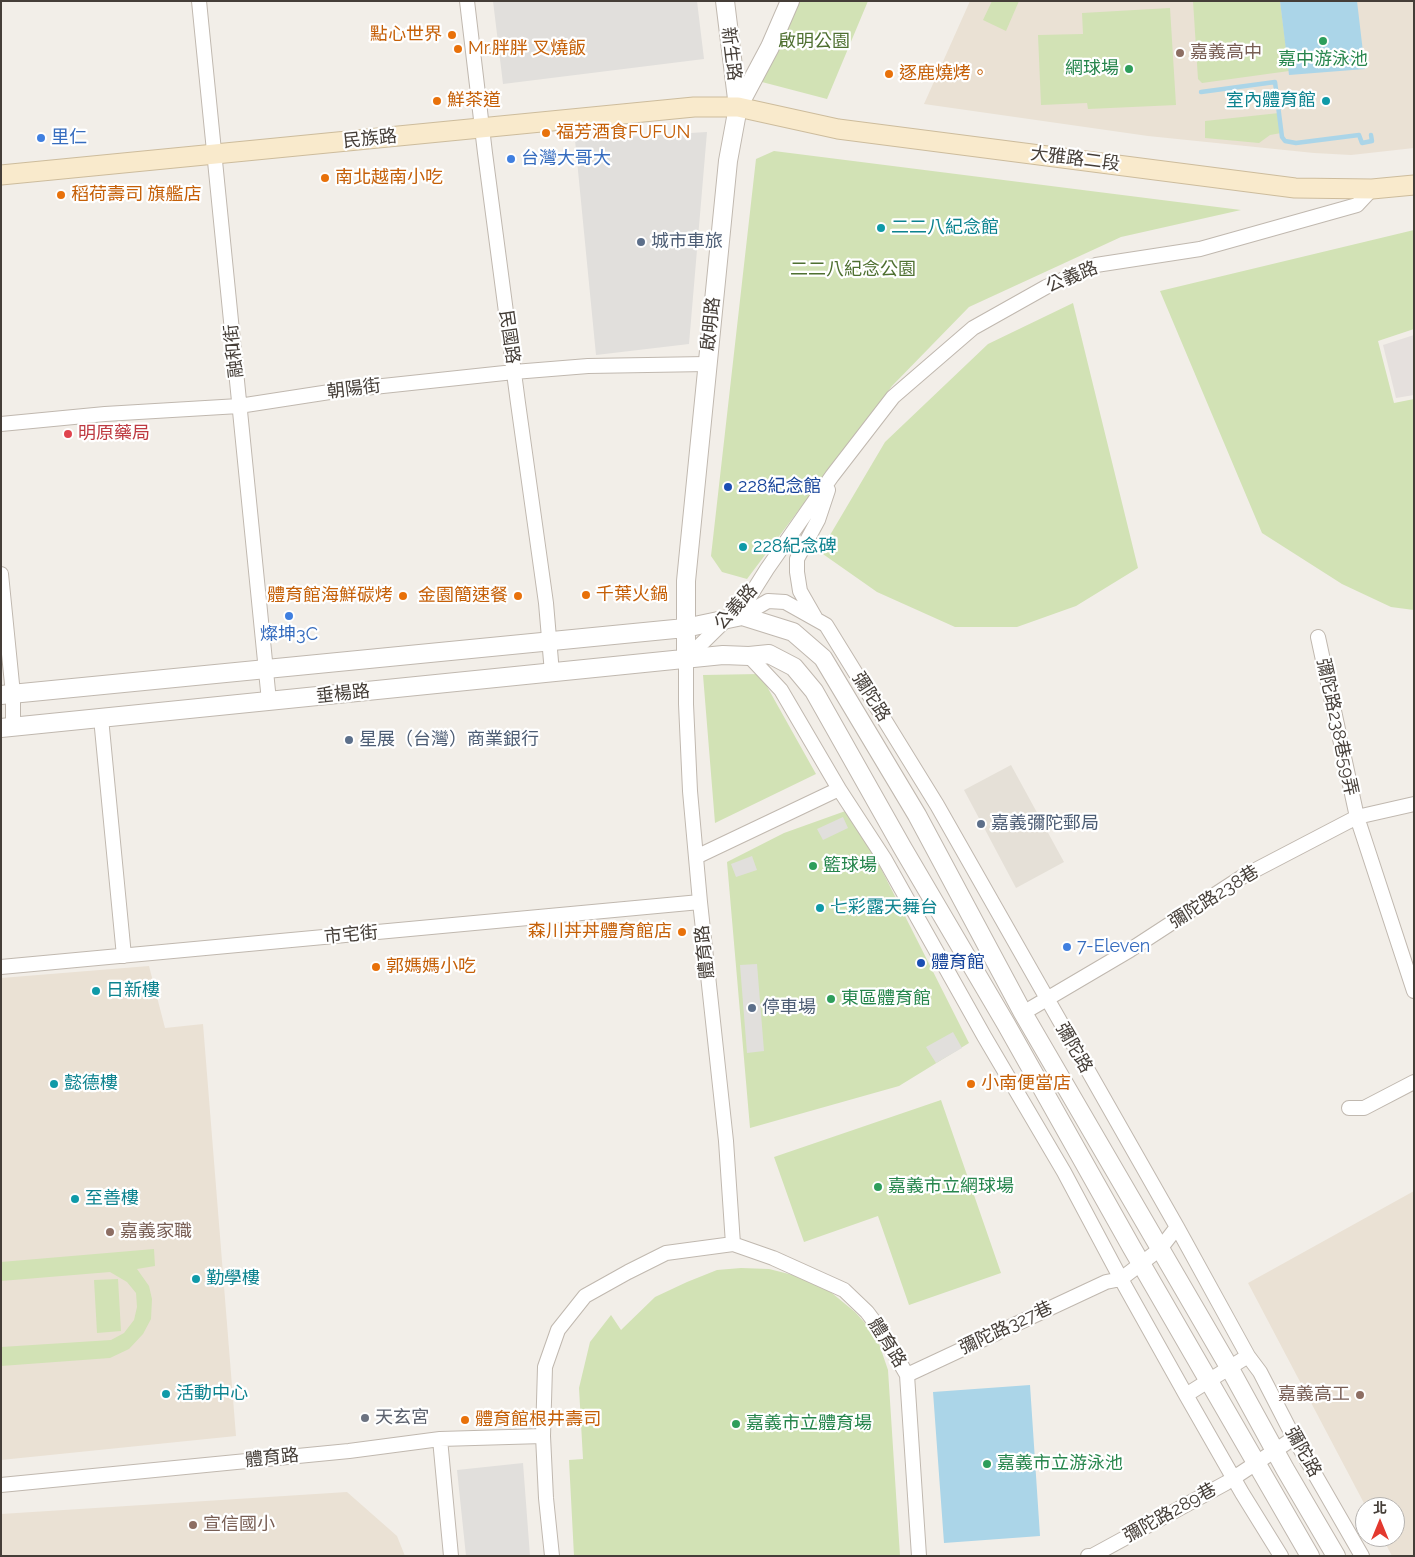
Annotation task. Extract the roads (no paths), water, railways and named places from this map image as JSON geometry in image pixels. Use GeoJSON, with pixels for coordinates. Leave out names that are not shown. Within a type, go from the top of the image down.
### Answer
{"type":"FeatureCollection","features":[{"type":"Feature","properties":{"kind":"main road","name":"民族路"},"geometry":{"type":"LineString","coordinates":[[1,175],[694,107],[738,106]]}},
{"type":"Feature","properties":{"kind":"main road","name":"大雅路二段"},"geometry":{"type":"LineString","coordinates":[[738,106],[857,131],[1295,188],[1372,189],[1414,185]]}},
{"type":"Feature","properties":{"kind":"street","name":"融和街"},"geometry":{"type":"LineString","coordinates":[[199,1],[269,701]]}},
{"type":"Feature","properties":{"kind":"street","name":"民國路"},"geometry":{"type":"LineString","coordinates":[[467,1],[485,153],[546,603],[552,673]]}},
{"type":"Feature","properties":{"kind":"street","name":"新生路"},"geometry":{"type":"LineString","coordinates":[[725,1],[738,106]]}},
{"type":"Feature","properties":{"kind":"street","name":"啟明路"},"geometry":{"type":"LineString","coordinates":[[686,659],[686,581],[728,161],[738,106],[770,48],[790,1]]}},
{"type":"Feature","properties":{"kind":"street","name":"公義路"},"geometry":{"type":"LineString","coordinates":[[686,659],[734,618],[832,476],[893,397],[973,328],[1046,287],[1096,265],[1200,249],[1357,205],[1372,189]]}},
{"type":"Feature","properties":{"kind":"street","name":"朝陽街"},"geometry":{"type":"LineString","coordinates":[[1,424],[105,414],[239,406],[346,390],[514,372],[588,366],[707,364]]}},
{"type":"Feature","properties":{"kind":"street","name":"公義路"},"geometry":{"type":"LineString","coordinates":[[816,620],[800,591],[797,559],[818,520],[832,476]]}},
{"type":"Feature","properties":{"kind":"street"},"geometry":{"type":"LineString","coordinates":[[1,574],[7,727]]}},
{"type":"Feature","properties":{"kind":"street","name":"彌陀路"},"geometry":{"type":"LineString","coordinates":[[685,628],[734,618],[768,601],[785,602],[826,625],[937,805],[1177,1227],[1248,1356],[1260,1372],[1294,1438],[1362,1556]]}},
{"type":"Feature","properties":{"kind":"street","name":"彌陀路"},"geometry":{"type":"LineString","coordinates":[[734,618],[793,632],[822,658],[917,815],[1023,1013],[1336,1556]]}},
{"type":"Feature","properties":{"kind":"street","name":"垂楊路"},"geometry":{"type":"LineString","coordinates":[[7,695],[685,628]]}},
{"type":"Feature","properties":{"kind":"street","name":"彌陀路238巷59弄"},"geometry":{"type":"LineString","coordinates":[[1318,637],[1357,817],[1414,991]]}},
{"type":"Feature","properties":{"kind":"street"},"geometry":{"type":"LineString","coordinates":[[686,659],[723,655],[749,656],[768,654],[794,667],[814,691],[1310,1556]]}},
{"type":"Feature","properties":{"kind":"street"},"geometry":{"type":"LineString","coordinates":[[749,656],[781,690],[839,789],[884,858],[984,1036],[1064,1172],[1186,1395],[1229,1480],[1281,1556]]}},
{"type":"Feature","properties":{"kind":"street","name":"垂楊路"},"geometry":{"type":"LineString","coordinates":[[7,727],[686,659]]}},
{"type":"Feature","properties":{"kind":"street","name":"體育路"},"geometry":{"type":"LineString","coordinates":[[686,659],[690,791],[726,1141],[733,1244]]}},
{"type":"Feature","properties":{"kind":"street"},"geometry":{"type":"LineString","coordinates":[[101,718],[124,956]]}},
{"type":"Feature","properties":{"kind":"street"},"geometry":{"type":"LineString","coordinates":[[696,858],[839,789]]}},
{"type":"Feature","properties":{"kind":"street","name":"彌陀路238巷"},"geometry":{"type":"LineString","coordinates":[[1023,1013],[1130,950],[1242,878],[1357,817],[1414,804]]}},
{"type":"Feature","properties":{"kind":"street","name":"市宅街"},"geometry":{"type":"LineString","coordinates":[[1,967],[700,902]]}},
{"type":"Feature","properties":{"kind":"street"},"geometry":{"type":"LineString","coordinates":[[1349,1108],[1364,1108],[1414,1082]]}},
{"type":"Feature","properties":{"kind":"street"},"geometry":{"type":"LineString","coordinates":[[1121,1279],[1160,1249],[1177,1227]]}},
{"type":"Feature","properties":{"kind":"street","name":"體育路"},"geometry":{"type":"LineString","coordinates":[[552,1556],[546,1498],[543,1436],[545,1367],[558,1330],[585,1296],[666,1253],[733,1244],[773,1258],[844,1290],[867,1312],[882,1332],[907,1375],[918,1556]]}},
{"type":"Feature","properties":{"kind":"street","name":"彌陀路327巷"},"geometry":{"type":"LineString","coordinates":[[907,1375],[1106,1282],[1121,1279]]}},
{"type":"Feature","properties":{"kind":"street"},"geometry":{"type":"LineString","coordinates":[[1186,1395],[1248,1356]]}},
{"type":"Feature","properties":{"kind":"street","name":"體育路"},"geometry":{"type":"LineString","coordinates":[[1,1484],[349,1451],[440,1439],[543,1436]]}},
{"type":"Feature","properties":{"kind":"street","name":"彌陀路289巷"},"geometry":{"type":"LineString","coordinates":[[1088,1556],[1092,1556],[1229,1480],[1294,1438]]}},
{"type":"Feature","properties":{"kind":"street"},"geometry":{"type":"LineString","coordinates":[[440,1439],[451,1556]]}},
{"type":"Feature","properties":{"kind":"water","name":"嘉中游泳池"},"geometry":{"type":"Polygon","coordinates":[[[1280,1],[1357,1],[1365,69],[1289,75],[1280,1]]]}},
{"type":"Feature","properties":{"kind":"water","name":"嘉義市立游泳池"},"geometry":{"type":"Polygon","coordinates":[[[1030,1385],[1040,1536],[944,1543],[933,1392],[1030,1385]]]}},
{"type":"Feature","properties":{"kind":"waterway"},"geometry":{"type":"LineString","coordinates":[[1201,92],[1275,82],[1282,137],[1285,141],[1296,143],[1359,135],[1362,143],[1372,141],[1371,135]]}},
{"type":"Feature","properties":{"kind":"place","name":"點心世界"},"geometry":{"type":"Point","coordinates":[452,35]}},
{"type":"Feature","properties":{"kind":"place","name":"嘉中游泳池"},"geometry":{"type":"Point","coordinates":[1323,41]}},
{"type":"Feature","properties":{"kind":"place","name":"Mr.胖胖 叉燒飯"},"geometry":{"type":"Point","coordinates":[458,49]}},
{"type":"Feature","properties":{"kind":"place","name":"嘉義高中"},"geometry":{"type":"Point","coordinates":[1180,53]}},
{"type":"Feature","properties":{"kind":"place","name":"網球場"},"geometry":{"type":"Point","coordinates":[1129,69]}},
{"type":"Feature","properties":{"kind":"place","name":"逐鹿燒烤。"},"geometry":{"type":"Point","coordinates":[889,74]}},
{"type":"Feature","properties":{"kind":"place","name":"鮮茶道"},"geometry":{"type":"Point","coordinates":[437,101]}},
{"type":"Feature","properties":{"kind":"place","name":"室內體育館"},"geometry":{"type":"Point","coordinates":[1326,101]}},
{"type":"Feature","properties":{"kind":"place","name":"福芳酒食FUFUN"},"geometry":{"type":"Point","coordinates":[546,133]}},
{"type":"Feature","properties":{"kind":"place","name":"里仁"},"geometry":{"type":"Point","coordinates":[41,138]}},
{"type":"Feature","properties":{"kind":"place","name":"台灣大哥大"},"geometry":{"type":"Point","coordinates":[511,159]}},
{"type":"Feature","properties":{"kind":"place","name":"南北越南小吃"},"geometry":{"type":"Point","coordinates":[325,178]}},
{"type":"Feature","properties":{"kind":"place","name":"稻荷壽司 旗艦店"},"geometry":{"type":"Point","coordinates":[61,195]}},
{"type":"Feature","properties":{"kind":"place","name":"二二八紀念館"},"geometry":{"type":"Point","coordinates":[881,228]}},
{"type":"Feature","properties":{"kind":"place","name":"城市車旅"},"geometry":{"type":"Point","coordinates":[641,242]}},
{"type":"Feature","properties":{"kind":"place","name":"明原藥局"},"geometry":{"type":"Point","coordinates":[68,434]}},
{"type":"Feature","properties":{"kind":"place","name":"228紀念館"},"geometry":{"type":"Point","coordinates":[728,487]}},
{"type":"Feature","properties":{"kind":"place","name":"228紀念碑"},"geometry":{"type":"Point","coordinates":[743,547]}},
{"type":"Feature","properties":{"kind":"place","name":"千葉火鍋"},"geometry":{"type":"Point","coordinates":[586,595]}},
{"type":"Feature","properties":{"kind":"place","name":"體育館海鮮碳烤"},"geometry":{"type":"Point","coordinates":[403,596]}},
{"type":"Feature","properties":{"kind":"place","name":"金園簡速餐"},"geometry":{"type":"Point","coordinates":[518,596]}},
{"type":"Feature","properties":{"kind":"place","name":"燦坤3C"},"geometry":{"type":"Point","coordinates":[289,616]}},
{"type":"Feature","properties":{"kind":"place","name":"星展（台灣）商業銀行"},"geometry":{"type":"Point","coordinates":[349,740]}},
{"type":"Feature","properties":{"kind":"place","name":"嘉義彌陀郵局"},"geometry":{"type":"Point","coordinates":[981,824]}},
{"type":"Feature","properties":{"kind":"place","name":"籃球場"},"geometry":{"type":"Point","coordinates":[813,866]}},
{"type":"Feature","properties":{"kind":"place","name":"七彩露天舞台"},"geometry":{"type":"Point","coordinates":[820,908]}},
{"type":"Feature","properties":{"kind":"place","name":"森川丼丼體育館店"},"geometry":{"type":"Point","coordinates":[682,932]}},
{"type":"Feature","properties":{"kind":"place","name":"7-Eleven"},"geometry":{"type":"Point","coordinates":[1067,947]}},
{"type":"Feature","properties":{"kind":"place","name":"體育館"},"geometry":{"type":"Point","coordinates":[921,963]}},
{"type":"Feature","properties":{"kind":"place","name":"郭媽媽小吃"},"geometry":{"type":"Point","coordinates":[376,967]}},
{"type":"Feature","properties":{"kind":"place","name":"日新樓"},"geometry":{"type":"Point","coordinates":[96,991]}},
{"type":"Feature","properties":{"kind":"place","name":"東區體育館"},"geometry":{"type":"Point","coordinates":[831,999]}},
{"type":"Feature","properties":{"kind":"place","name":"停車場"},"geometry":{"type":"Point","coordinates":[752,1008]}},
{"type":"Feature","properties":{"kind":"place","name":"懿德樓"},"geometry":{"type":"Point","coordinates":[54,1084]}},
{"type":"Feature","properties":{"kind":"place","name":"小南便當店"},"geometry":{"type":"Point","coordinates":[971,1084]}},
{"type":"Feature","properties":{"kind":"place","name":"嘉義市立網球場"},"geometry":{"type":"Point","coordinates":[878,1187]}},
{"type":"Feature","properties":{"kind":"place","name":"至善樓"},"geometry":{"type":"Point","coordinates":[75,1199]}},
{"type":"Feature","properties":{"kind":"place","name":"嘉義家職"},"geometry":{"type":"Point","coordinates":[110,1232]}},
{"type":"Feature","properties":{"kind":"place","name":"勤學樓"},"geometry":{"type":"Point","coordinates":[196,1279]}},
{"type":"Feature","properties":{"kind":"place","name":"活動中心"},"geometry":{"type":"Point","coordinates":[166,1394]}},
{"type":"Feature","properties":{"kind":"place","name":"嘉義高工"},"geometry":{"type":"Point","coordinates":[1360,1395]}},
{"type":"Feature","properties":{"kind":"place","name":"天玄宮"},"geometry":{"type":"Point","coordinates":[365,1418]}},
{"type":"Feature","properties":{"kind":"place","name":"體育館根井壽司"},"geometry":{"type":"Point","coordinates":[465,1420]}},
{"type":"Feature","properties":{"kind":"place","name":"嘉義市立體育場"},"geometry":{"type":"Point","coordinates":[736,1424]}},
{"type":"Feature","properties":{"kind":"place","name":"嘉義市立游泳池"},"geometry":{"type":"Point","coordinates":[987,1464]}},
{"type":"Feature","properties":{"kind":"place","name":"宣信國小"},"geometry":{"type":"Point","coordinates":[193,1525]}},
{"type":"Feature","properties":{"kind":"park label","name":"啟明公園"},"geometry":{"type":"Point","coordinates":[814,42]}},
{"type":"Feature","properties":{"kind":"park label","name":"二二八紀念公園"},"geometry":{"type":"Point","coordinates":[853,270]}}]}
